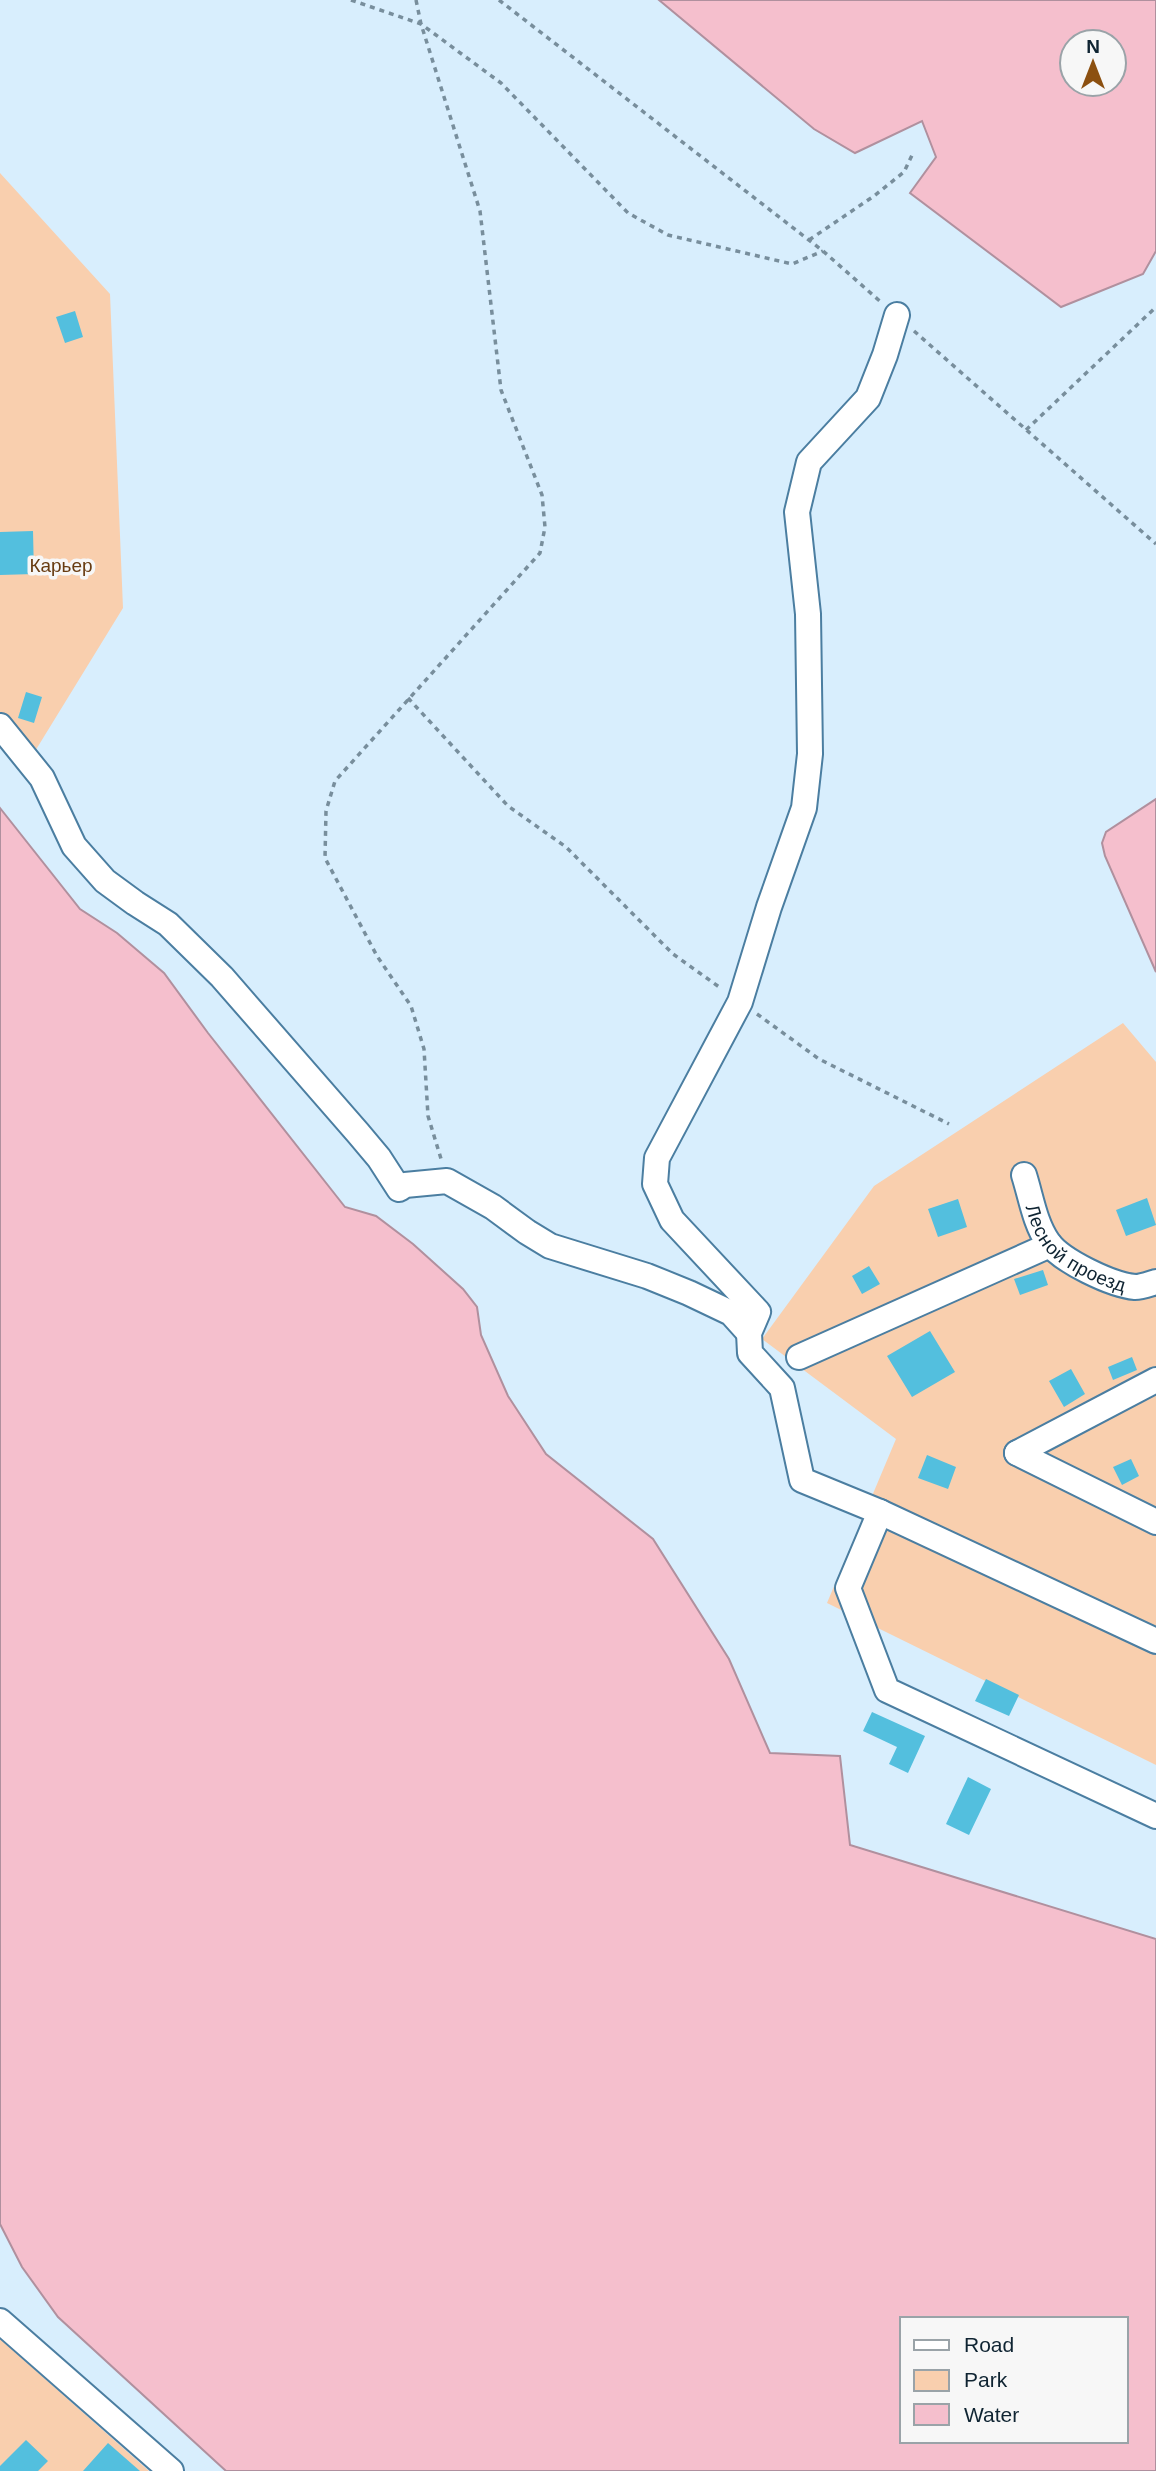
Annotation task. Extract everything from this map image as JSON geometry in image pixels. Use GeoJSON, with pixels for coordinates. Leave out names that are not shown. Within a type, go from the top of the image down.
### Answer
{"type":"FeatureCollection","features":[{"type":"Feature","properties":{"kind":"street"},"geometry":{"type":"LineString","coordinates":[[897,316],[868,398],[809,462],[797,512],[808,614],[810,754],[804,808],[769,906],[740,1002],[657,1158],[655,1184],[672,1220],[758,1312],[749,1333],[750,1353],[782,1388],[802,1480],[880,1512],[1156,1641]]}},
{"type":"Feature","properties":{"kind":"street"},"geometry":{"type":"LineString","coordinates":[[0,726],[42,778],[74,846],[105,881],[169,923],[222,977],[379,1158],[399,1189],[405,1185],[447,1181],[493,1206],[550,1246],[647,1276],[689,1293],[731,1313],[749,1333]]}},
{"type":"Feature","properties":{"kind":"street","name":"Лесной проезд"},"geometry":{"type":"LineString","coordinates":[[1024,1175],[1041,1232],[1050,1245],[1077,1263],[1120,1285],[1138,1287],[1156,1282]]}},
{"type":"Feature","properties":{"kind":"street"},"geometry":{"type":"LineString","coordinates":[[799,1357],[1050,1245]]}},
{"type":"Feature","properties":{"kind":"street"},"geometry":{"type":"LineString","coordinates":[[1156,1380],[1017,1453],[1156,1522]]}},
{"type":"Feature","properties":{"kind":"street"},"geometry":{"type":"LineString","coordinates":[[880,1512],[848,1588],[887,1690],[1156,1816]]}},
{"type":"Feature","properties":{"kind":"street"},"geometry":{"type":"LineString","coordinates":[[0,2321],[171,2471]]}},
{"type":"Feature","properties":{"kind":"path"},"geometry":{"type":"LineString","coordinates":[[351,0],[421,24],[501,83],[628,213],[668,235],[792,264],[823,251]]}},
{"type":"Feature","properties":{"kind":"path"},"geometry":{"type":"LineString","coordinates":[[416,0],[421,24],[480,211],[501,390],[542,495],[545,527],[540,554],[335,781],[326,811],[325,859],[377,956],[411,1006],[424,1049],[428,1116],[447,1181]]}},
{"type":"Feature","properties":{"kind":"path"},"geometry":{"type":"LineString","coordinates":[[499,0],[823,251],[1156,544]]}},
{"type":"Feature","properties":{"kind":"path"},"geometry":{"type":"LineString","coordinates":[[809,240],[904,172],[913,153]]}},
{"type":"Feature","properties":{"kind":"path"},"geometry":{"type":"LineString","coordinates":[[1026,430],[1156,307]]}},
{"type":"Feature","properties":{"kind":"path"},"geometry":{"type":"LineString","coordinates":[[408,698],[508,806],[566,847],[673,954],[819,1059],[949,1124]]}},
{"type":"Feature","properties":{"kind":"green space","name":"Карьер"},"geometry":{"type":"Polygon","coordinates":[[[0,173],[110,294],[123,608],[29,761],[0,742],[0,173]]]}},
{"type":"Feature","properties":{"kind":"green space"},"geometry":{"type":"Polygon","coordinates":[[[1123,1023],[1156,1062],[1156,1765],[827,1603],[896,1439],[762,1339],[874,1186],[1123,1023]]]}},
{"type":"Feature","properties":{"kind":"green space"},"geometry":{"type":"Polygon","coordinates":[[[0,2339],[149,2471],[0,2471],[0,2339]]]}},
{"type":"Feature","properties":{"kind":"water"},"geometry":{"type":"Polygon","coordinates":[[[659,0],[1156,0],[1156,251],[1143,274],[1061,307],[910,193],[936,157],[922,121],[855,153],[814,129],[659,0]]]}},
{"type":"Feature","properties":{"kind":"water"},"geometry":{"type":"Polygon","coordinates":[[[1156,799],[1156,972],[1105,856],[1102,843],[1106,832],[1156,799]]]}},
{"type":"Feature","properties":{"kind":"water"},"geometry":{"type":"Polygon","coordinates":[[[0,808],[80,909],[117,933],[164,973],[345,1207],[376,1216],[413,1244],[463,1289],[477,1307],[481,1335],[508,1396],[546,1454],[653,1539],[729,1659],[770,1753],[840,1756],[850,1845],[1156,1939],[1156,2471],[226,2471],[58,2317],[22,2267],[0,2224],[0,808]]]}},
{"type":"Feature","properties":{"kind":"building"},"geometry":{"type":"Polygon","coordinates":[[[75,311],[83,337],[65,343],[56,317],[75,311]]]}},
{"type":"Feature","properties":{"kind":"building"},"geometry":{"type":"Polygon","coordinates":[[[33,531],[34,574],[0,575],[0,532],[33,531]]]}},
{"type":"Feature","properties":{"kind":"building"},"geometry":{"type":"Polygon","coordinates":[[[26,692],[42,697],[34,723],[18,718],[26,692]]]}},
{"type":"Feature","properties":{"kind":"building"},"geometry":{"type":"Polygon","coordinates":[[[1147,1198],[1156,1225],[1126,1236],[1116,1210],[1147,1198]]]}},
{"type":"Feature","properties":{"kind":"building"},"geometry":{"type":"Polygon","coordinates":[[[958,1199],[967,1227],[938,1237],[928,1209],[958,1199]]]}},
{"type":"Feature","properties":{"kind":"building"},"geometry":{"type":"Polygon","coordinates":[[[869,1266],[880,1284],[862,1294],[852,1276],[869,1266]]]}},
{"type":"Feature","properties":{"kind":"building"},"geometry":{"type":"Polygon","coordinates":[[[1043,1270],[1048,1285],[1020,1295],[1014,1279],[1043,1270]]]}},
{"type":"Feature","properties":{"kind":"building"},"geometry":{"type":"Polygon","coordinates":[[[930,1331],[955,1372],[912,1397],[887,1356],[930,1331]]]}},
{"type":"Feature","properties":{"kind":"building"},"geometry":{"type":"Polygon","coordinates":[[[1132,1357],[1137,1370],[1113,1380],[1108,1367],[1132,1357]]]}},
{"type":"Feature","properties":{"kind":"building"},"geometry":{"type":"Polygon","coordinates":[[[1071,1369],[1085,1394],[1064,1407],[1049,1381],[1071,1369]]]}},
{"type":"Feature","properties":{"kind":"building"},"geometry":{"type":"Polygon","coordinates":[[[927,1455],[956,1467],[948,1489],[918,1478],[927,1455]]]}},
{"type":"Feature","properties":{"kind":"building"},"geometry":{"type":"Polygon","coordinates":[[[1131,1459],[1139,1476],[1122,1485],[1113,1467],[1131,1459]]]}},
{"type":"Feature","properties":{"kind":"building"},"geometry":{"type":"Polygon","coordinates":[[[986,1679],[1019,1695],[1009,1716],[975,1701],[986,1679]]]}},
{"type":"Feature","properties":{"kind":"building"},"geometry":{"type":"Polygon","coordinates":[[[872,1712],[925,1736],[908,1773],[889,1764],[897,1747],[863,1731],[872,1712]]]}},
{"type":"Feature","properties":{"kind":"building"},"geometry":{"type":"Polygon","coordinates":[[[968,1777],[991,1789],[969,1835],[946,1824],[968,1777]]]}},
{"type":"Feature","properties":{"kind":"building"},"geometry":{"type":"Polygon","coordinates":[[[26,2440],[48,2461],[38,2471],[0,2471],[0,2466],[26,2440]]]}},
{"type":"Feature","properties":{"kind":"building"},"geometry":{"type":"Polygon","coordinates":[[[108,2443],[140,2471],[83,2471],[108,2443]]]}}]}
